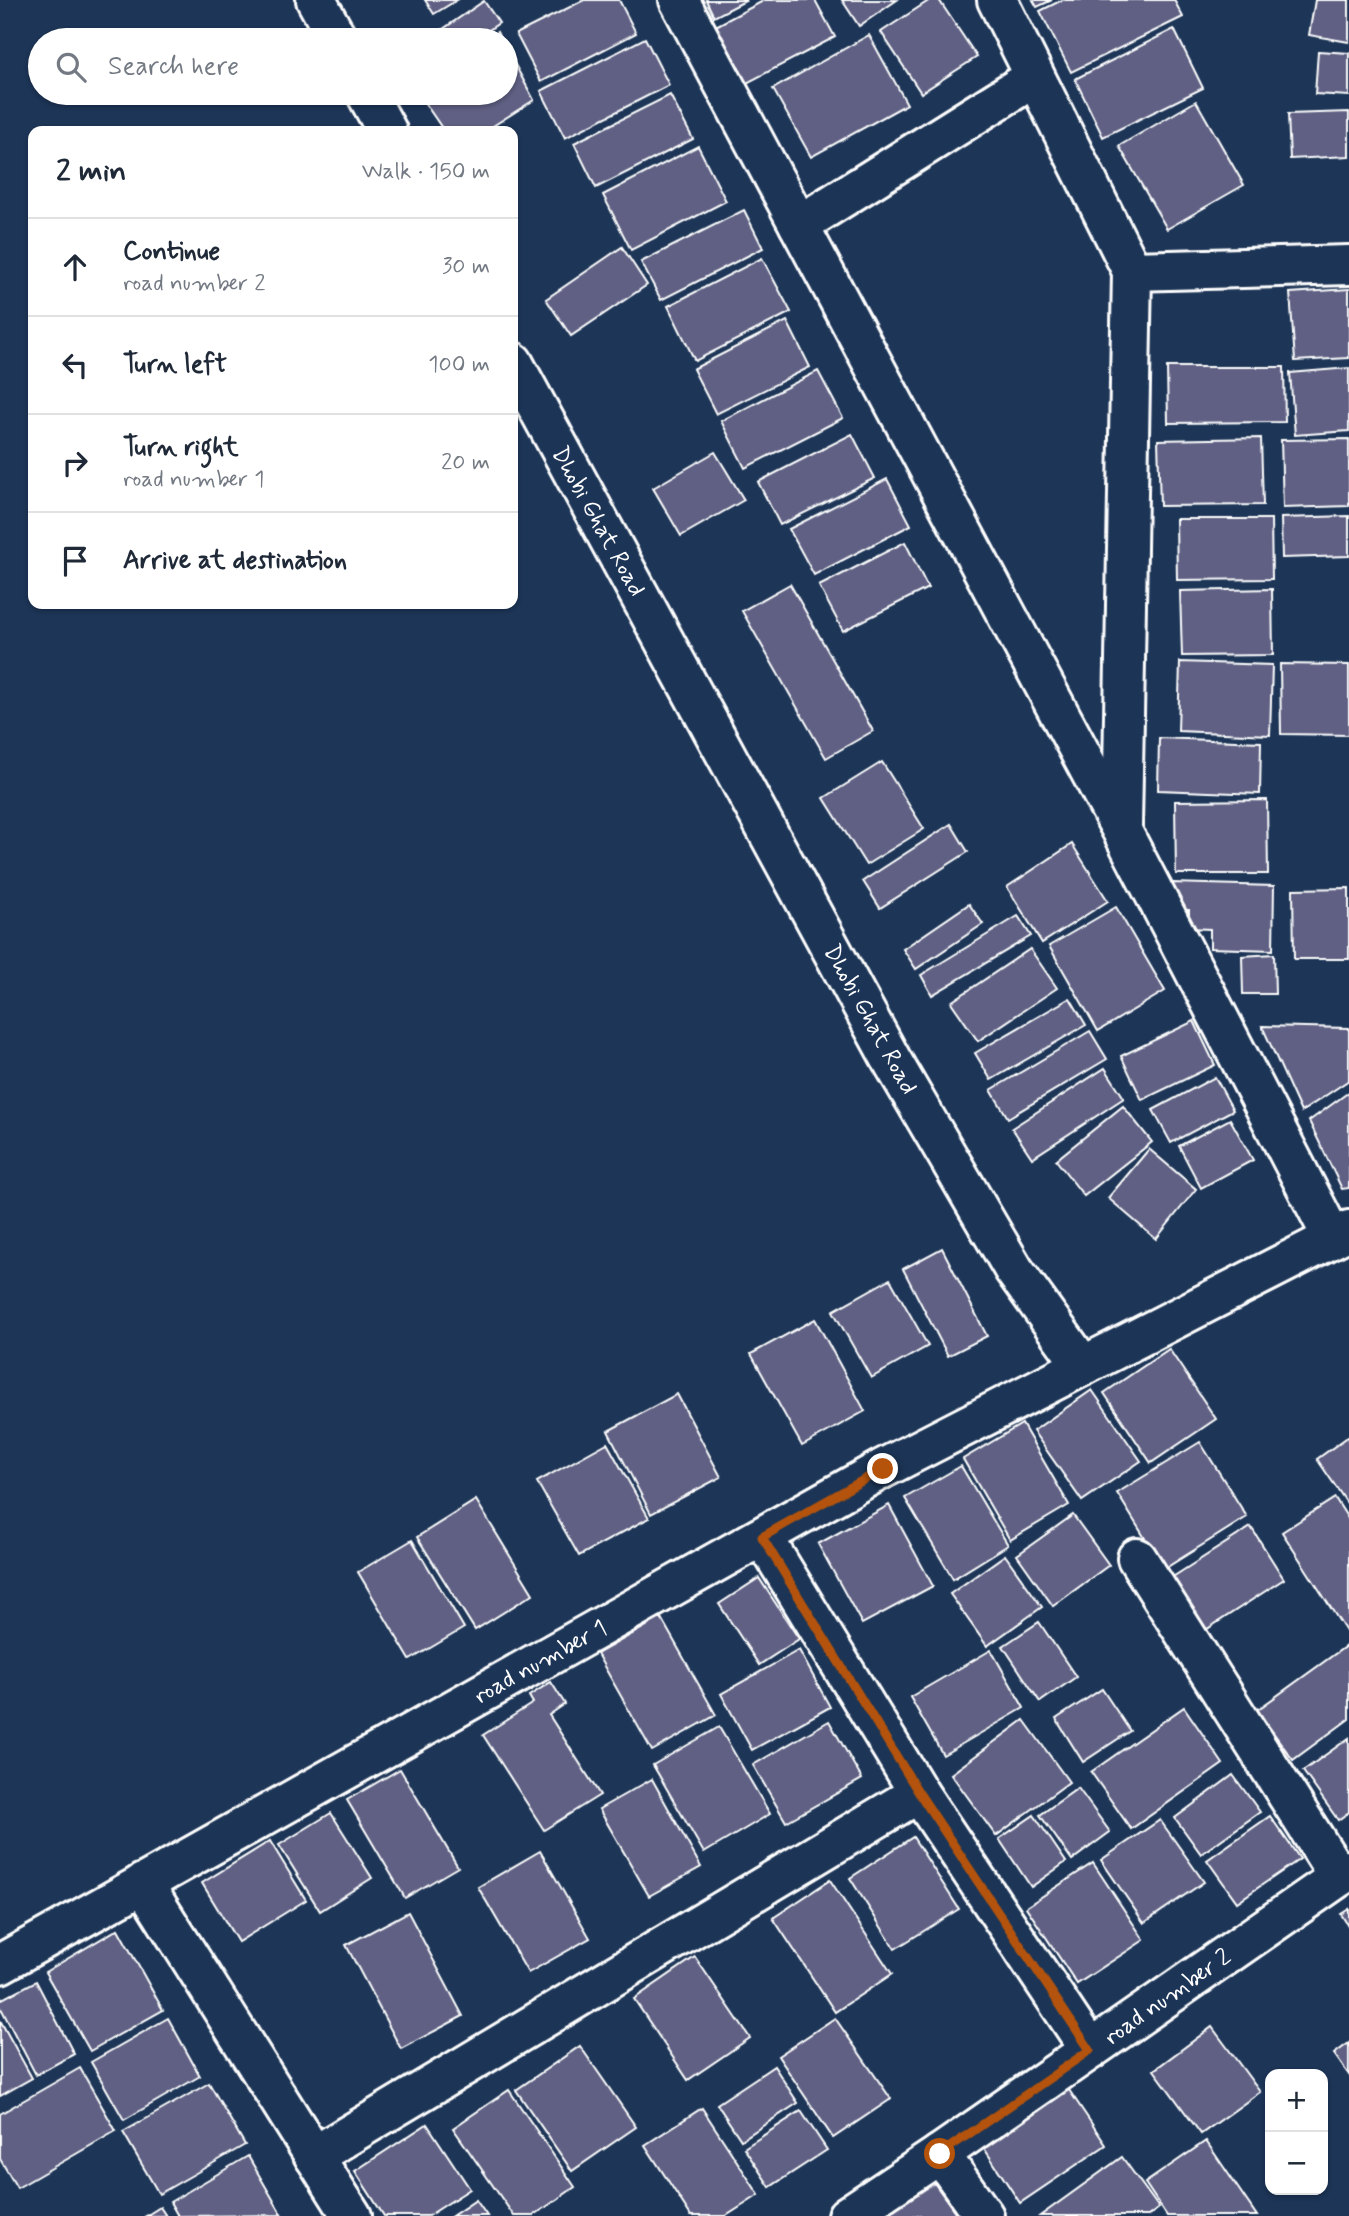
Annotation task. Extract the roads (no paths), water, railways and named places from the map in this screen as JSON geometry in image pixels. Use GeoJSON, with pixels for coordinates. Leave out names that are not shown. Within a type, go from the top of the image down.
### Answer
{"type":"FeatureCollection","features":[{"type":"Feature","properties":{"kind":"street"},"geometry":{"type":"LineString","coordinates":[[316,0],[331,28]]}},
{"type":"Feature","properties":{"kind":"street"},"geometry":{"type":"LineString","coordinates":[[679,0],[1122,831],[1341,1234],[1083,1366]]}},
{"type":"Feature","properties":{"kind":"street"},"geometry":{"type":"LineString","coordinates":[[997,0],[1132,271],[1122,831]]}},
{"type":"Feature","properties":{"kind":"street"},"geometry":{"type":"LineString","coordinates":[[799,225],[1035,77]]}},
{"type":"Feature","properties":{"kind":"street"},"geometry":{"type":"LineString","coordinates":[[373,105],[384,126]]}},
{"type":"Feature","properties":{"kind":"street"},"geometry":{"type":"LineString","coordinates":[[1132,271],[1349,265]]}},
{"type":"Feature","properties":{"kind":"street","name":"Dhobi Ghat Road"},"geometry":{"type":"LineString","coordinates":[[518,371],[891,1059],[1014,1270],[1083,1366]]}},
{"type":"Feature","properties":{"kind":"street","name":"road number 1"},"geometry":{"type":"LineString","coordinates":[[0,1964],[883,1469],[1083,1366]]}},
{"type":"Feature","properties":{"kind":"street"},"geometry":{"type":"LineString","coordinates":[[762,1537],[919,1793],[1090,2050]]}},
{"type":"Feature","properties":{"kind":"street"},"geometry":{"type":"LineString","coordinates":[[1138,1558],[1344,1874]]}},
{"type":"Feature","properties":{"kind":"street"},"geometry":{"type":"LineString","coordinates":[[314,2156],[919,1793]]}},
{"type":"Feature","properties":{"kind":"street","name":"road number 2"},"geometry":{"type":"LineString","coordinates":[[847,2216],[1344,1874]]}},
{"type":"Feature","properties":{"kind":"street"},"geometry":{"type":"LineString","coordinates":[[143,1883],[352,2216]]}},
{"type":"Feature","properties":{"kind":"street"},"geometry":{"type":"LineString","coordinates":[[940,2154],[984,2216]]}}]}
